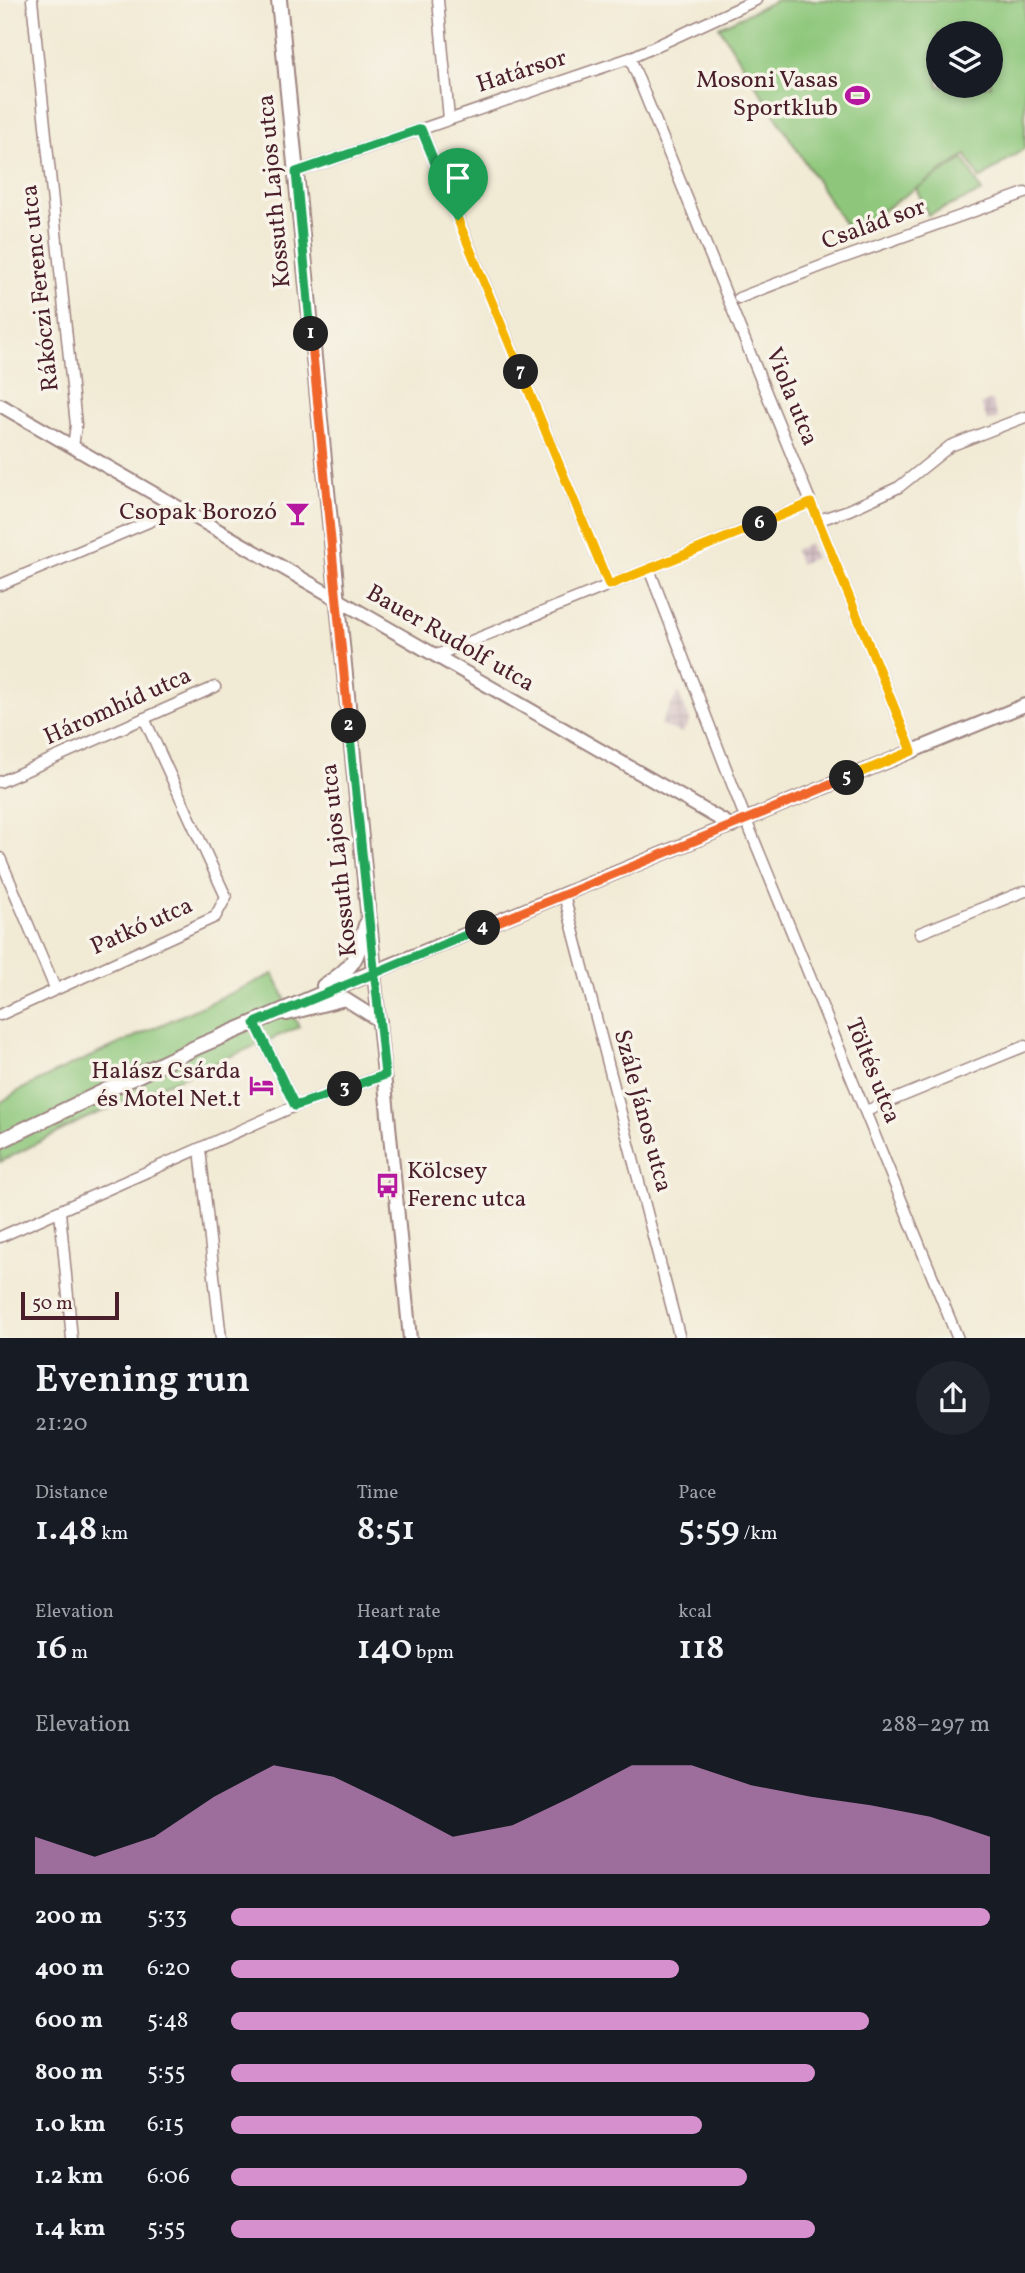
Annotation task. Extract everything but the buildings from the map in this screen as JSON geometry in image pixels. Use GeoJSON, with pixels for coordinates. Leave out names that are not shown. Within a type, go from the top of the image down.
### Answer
{"type":"FeatureCollection","features":[{"type":"Feature","properties":{"kind":"main road","name":"Kossuth Lajos utca"},"geometry":{"type":"LineString","coordinates":[[279,0],[374,972]]}},
{"type":"Feature","properties":{"kind":"main road"},"geometry":{"type":"LineString","coordinates":[[255,1023],[327,985],[347,970],[355,961],[368,917]]}},
{"type":"Feature","properties":{"kind":"main road"},"geometry":{"type":"LineString","coordinates":[[0,1141],[157,1066],[374,972]]}},
{"type":"Feature","properties":{"kind":"street","name":"Rákóczi Ferenc utca"},"geometry":{"type":"LineString","coordinates":[[32,0],[76,425],[73,447]]}},
{"type":"Feature","properties":{"kind":"street"},"geometry":{"type":"LineString","coordinates":[[438,0],[449,119]]}},
{"type":"Feature","properties":{"kind":"street","name":"Határsor"},"geometry":{"type":"LineString","coordinates":[[296,172],[630,58],[756,0]]}},
{"type":"Feature","properties":{"kind":"street","name":"Viola utca"},"geometry":{"type":"LineString","coordinates":[[630,58],[912,751]]}},
{"type":"Feature","properties":{"kind":"street"},"geometry":{"type":"LineString","coordinates":[[421,129],[609,585]]}},
{"type":"Feature","properties":{"kind":"street","name":"Család sor"},"geometry":{"type":"LineString","coordinates":[[739,298],[1025,193]]}},
{"type":"Feature","properties":{"kind":"street","name":"Bauer Rudolf utca"},"geometry":{"type":"LineString","coordinates":[[0,405],[732,826]]}},
{"type":"Feature","properties":{"kind":"street"},"geometry":{"type":"LineString","coordinates":[[819,520],[849,510],[899,487],[950,446],[1025,417]]}},
{"type":"Feature","properties":{"kind":"street"},"geometry":{"type":"LineString","coordinates":[[437,655],[811,503]]}},
{"type":"Feature","properties":{"kind":"street"},"geometry":{"type":"LineString","coordinates":[[0,585],[151,521],[173,504]]}},
{"type":"Feature","properties":{"kind":"street","name":"Töltés utca"},"geometry":{"type":"LineString","coordinates":[[649,569],[746,820],[958,1338]]}},
{"type":"Feature","properties":{"kind":"street","name":"Háromhíd utca"},"geometry":{"type":"LineString","coordinates":[[0,782],[215,687]]}},
{"type":"Feature","properties":{"kind":"street"},"geometry":{"type":"LineString","coordinates":[[374,972],[1025,705]]}},
{"type":"Feature","properties":{"kind":"street","name":"Patkó utca"},"geometry":{"type":"LineString","coordinates":[[0,1015],[215,917],[226,897],[144,718]]}},
{"type":"Feature","properties":{"kind":"street"},"geometry":{"type":"LineString","coordinates":[[0,858],[55,988]]}},
{"type":"Feature","properties":{"kind":"street"},"geometry":{"type":"LineString","coordinates":[[920,933],[1025,891]]}},
{"type":"Feature","properties":{"kind":"street","name":"Szále János utca"},"geometry":{"type":"LineString","coordinates":[[564,895],[680,1338]]}},
{"type":"Feature","properties":{"kind":"street","name":"Kossuth Lajos utca"},"geometry":{"type":"LineString","coordinates":[[374,972],[410,1338]]}},
{"type":"Feature","properties":{"kind":"street"},"geometry":{"type":"LineString","coordinates":[[295,1106],[255,1023],[345,999],[380,1021]]}},
{"type":"Feature","properties":{"kind":"street"},"geometry":{"type":"LineString","coordinates":[[866,1111],[1025,1046]]}},
{"type":"Feature","properties":{"kind":"street"},"geometry":{"type":"LineString","coordinates":[[0,1237],[295,1106],[385,1075]]}},
{"type":"Feature","properties":{"kind":"street"},"geometry":{"type":"LineString","coordinates":[[200,1149],[220,1338]]}},
{"type":"Feature","properties":{"kind":"street"},"geometry":{"type":"LineString","coordinates":[[60,1212],[72,1338]]}},
{"type":"Feature","properties":{"kind":"shaded area"},"geometry":{"type":"Polygon","coordinates":[[[991,400],[998,418],[988,422],[981,404],[991,400]]]}},
{"type":"Feature","properties":{"kind":"shaded area"},"geometry":{"type":"Polygon","coordinates":[[[809,544],[815,558],[800,564],[794,550],[809,544]]]}},
{"type":"Feature","properties":{"kind":"shaded area"},"geometry":{"type":"Polygon","coordinates":[[[678,692],[690,721],[682,733],[660,725],[678,692]]]}},
{"type":"Feature","properties":{"kind":"green space"},"geometry":{"type":"Polygon","coordinates":[[[777,0],[1025,0],[1025,148],[980,179],[966,155],[917,188],[964,159],[982,192],[928,215],[916,188],[850,233],[719,27],[777,0]]]}},
{"type":"Feature","properties":{"kind":"green space"},"geometry":{"type":"Polygon","coordinates":[[[273,974],[299,1027],[82,1120],[0,1162],[0,1103],[59,1071],[273,974]]]}},
{"type":"Feature","properties":{"kind":"place","name":"Mosoni Vasas Sportklub"},"geometry":{"type":"Point","coordinates":[858,95]}},
{"type":"Feature","properties":{"kind":"place","name":"Csopak Borozó"},"geometry":{"type":"Point","coordinates":[297,513]}},
{"type":"Feature","properties":{"kind":"place","name":"Halász Csárda és Motel Net.t"},"geometry":{"type":"Point","coordinates":[261,1086]}},
{"type":"Feature","properties":{"kind":"place","name":"Kölcsey Ferenc utca"},"geometry":{"type":"Point","coordinates":[387,1186]}},
{"type":"Feature","properties":{"kind":"route"},"geometry":{"type":"LineString","coordinates":[[458,220],[421,129],[296,172],[359,834],[374,972],[380,1021],[385,1075],[295,1106],[255,1023],[374,972],[912,751],[811,503],[609,585],[458,220]]}}]}
